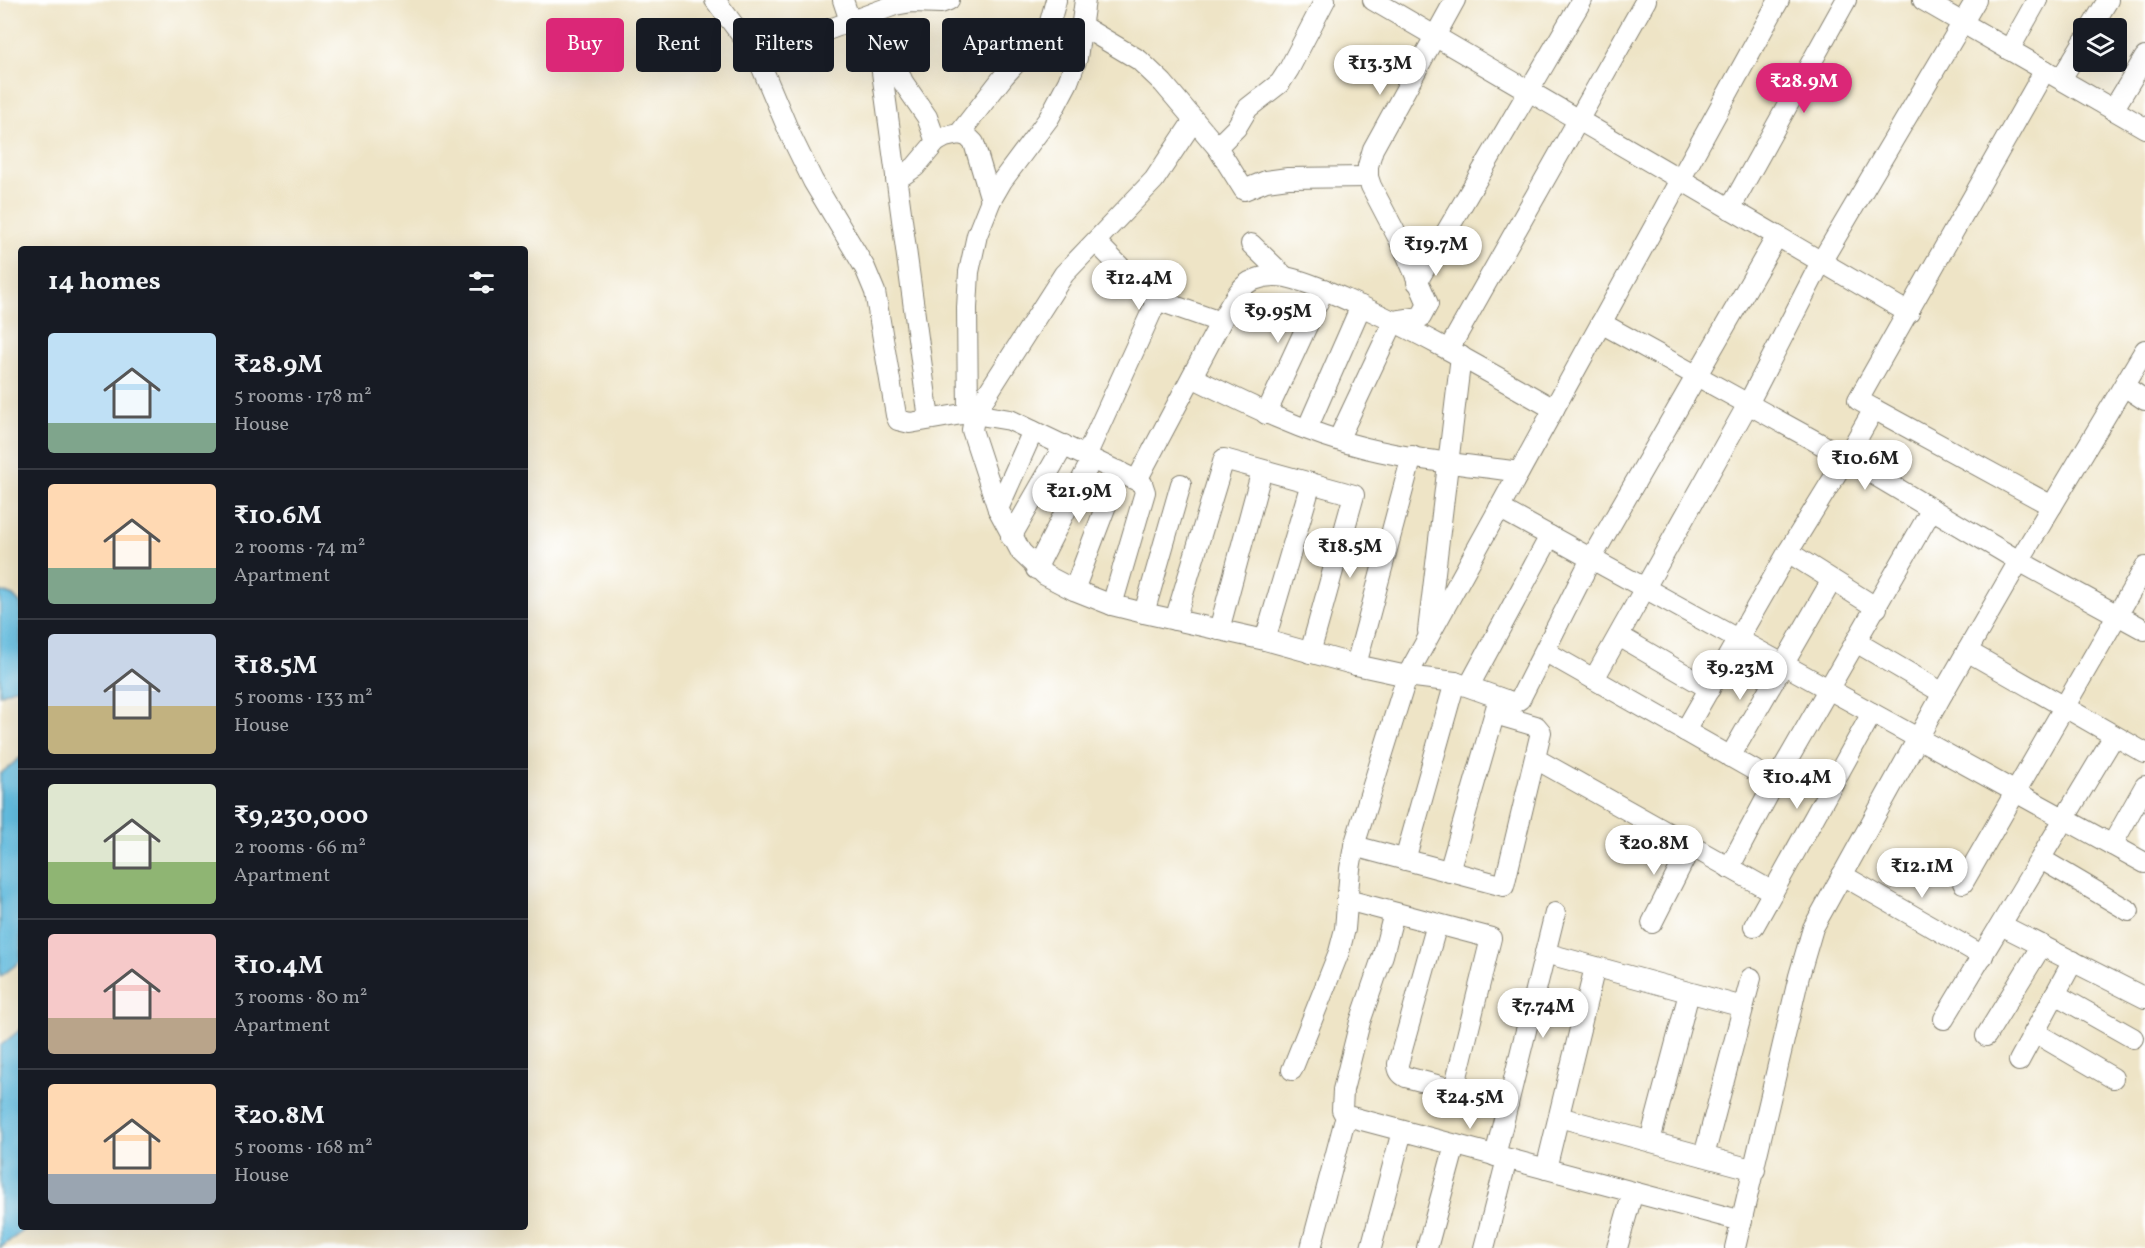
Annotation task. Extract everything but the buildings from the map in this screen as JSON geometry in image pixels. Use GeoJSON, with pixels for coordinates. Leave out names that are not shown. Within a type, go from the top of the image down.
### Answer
{"type":"FeatureCollection","features":[{"type":"Feature","properties":{"kind":"street"},"geometry":{"type":"LineString","coordinates":[[715,0],[733,24]]}},
{"type":"Feature","properties":{"kind":"street"},"geometry":{"type":"LineString","coordinates":[[843,0],[849,18]]}},
{"type":"Feature","properties":{"kind":"street"},"geometry":{"type":"LineString","coordinates":[[859,18],[895,5],[912,2],[941,3],[949,0]]}},
{"type":"Feature","properties":{"kind":"street"},"geometry":{"type":"LineString","coordinates":[[959,134],[1004,76],[1045,31],[1056,0]]}},
{"type":"Feature","properties":{"kind":"street"},"geometry":{"type":"LineString","coordinates":[[1083,18],[1084,0]]}},
{"type":"Feature","properties":{"kind":"street"},"geometry":{"type":"LineString","coordinates":[[1217,147],[1236,128],[1248,108],[1280,83],[1325,0]]}},
{"type":"Feature","properties":{"kind":"street"},"geometry":{"type":"LineString","coordinates":[[1373,0],[1910,313]]}},
{"type":"Feature","properties":{"kind":"street"},"geometry":{"type":"LineString","coordinates":[[1394,321],[1421,317],[1428,304],[1368,177],[1368,166],[1373,149],[1455,0]]}},
{"type":"Feature","properties":{"kind":"street"},"geometry":{"type":"LineString","coordinates":[[1418,282],[1582,0]]}},
{"type":"Feature","properties":{"kind":"street"},"geometry":{"type":"LineString","coordinates":[[1292,1070],[1339,952],[1345,929],[1354,846],[1407,676],[1779,0]]}},
{"type":"Feature","properties":{"kind":"street"},"geometry":{"type":"LineString","coordinates":[[1730,209],[1846,0]]}},
{"type":"Feature","properties":{"kind":"street"},"geometry":{"type":"LineString","coordinates":[[1923,0],[2145,128]]}},
{"type":"Feature","properties":{"kind":"street"},"geometry":{"type":"LineString","coordinates":[[1594,679],[1748,404],[1821,262],[1976,0]]}},
{"type":"Feature","properties":{"kind":"street"},"geometry":{"type":"LineString","coordinates":[[2009,50],[2037,0]]}},
{"type":"Feature","properties":{"kind":"street"},"geometry":{"type":"LineString","coordinates":[[2097,18],[2108,0]]}},
{"type":"Feature","properties":{"kind":"street"},"geometry":{"type":"LineString","coordinates":[[1427,639],[1447,461],[1455,353],[1637,3]]}},
{"type":"Feature","properties":{"kind":"street"},"geometry":{"type":"LineString","coordinates":[[874,13],[875,18]]}},
{"type":"Feature","properties":{"kind":"street"},"geometry":{"type":"LineString","coordinates":[[1085,28],[1139,60],[1163,84],[1217,147],[1244,190],[1266,181],[1288,178],[1368,177]]}},
{"type":"Feature","properties":{"kind":"street"},"geometry":{"type":"LineString","coordinates":[[2052,506],[1858,400],[2053,75],[2073,53]]}},
{"type":"Feature","properties":{"kind":"street"},"geometry":{"type":"LineString","coordinates":[[2113,110],[2145,57]]}},
{"type":"Feature","properties":{"kind":"street"},"geometry":{"type":"LineString","coordinates":[[764,72],[789,134],[813,181],[865,268],[875,292],[898,420],[903,422],[971,413],[1010,420],[1142,483],[1145,492],[1112,604]]}},
{"type":"Feature","properties":{"kind":"street"},"geometry":{"type":"LineString","coordinates":[[882,72],[930,419]]}},
{"type":"Feature","properties":{"kind":"street"},"geometry":{"type":"LineString","coordinates":[[899,72],[927,117],[936,142]]}},
{"type":"Feature","properties":{"kind":"street"},"geometry":{"type":"LineString","coordinates":[[1072,72],[1049,118],[1002,181],[991,200],[978,235],[969,272],[967,308],[972,430],[998,509],[1021,552],[1036,569],[1074,590],[1112,604],[1265,640],[1356,665],[1407,676],[1462,684],[1514,703],[1519,701],[1592,559],[1777,236]]}},
{"type":"Feature","properties":{"kind":"street"},"geometry":{"type":"LineString","coordinates":[[971,413],[1064,273],[1154,180],[1194,120]]}},
{"type":"Feature","properties":{"kind":"street"},"geometry":{"type":"LineString","coordinates":[[896,180],[915,167],[936,142],[959,134],[967,136],[974,143],[991,200]]}},
{"type":"Feature","properties":{"kind":"street"},"geometry":{"type":"LineString","coordinates":[[1096,242],[1134,282],[1157,300],[1220,322]]}},
{"type":"Feature","properties":{"kind":"street"},"geometry":{"type":"LineString","coordinates":[[1251,244],[1284,276]]}},
{"type":"Feature","properties":{"kind":"street"},"geometry":{"type":"LineString","coordinates":[[1137,480],[1220,322],[1241,289],[1251,280],[1269,276],[1284,276],[1324,289],[1394,321],[1554,409]]}},
{"type":"Feature","properties":{"kind":"street"},"geometry":{"type":"LineString","coordinates":[[1266,414],[1324,289]]}},
{"type":"Feature","properties":{"kind":"street"},"geometry":{"type":"LineString","coordinates":[[1036,569],[1089,457],[1157,300]]}},
{"type":"Feature","properties":{"kind":"street"},"geometry":{"type":"LineString","coordinates":[[1307,429],[1361,306]]}},
{"type":"Feature","properties":{"kind":"street"},"geometry":{"type":"LineString","coordinates":[[1338,440],[1394,321]]}},
{"type":"Feature","properties":{"kind":"street"},"geometry":{"type":"LineString","coordinates":[[1601,322],[1846,458],[2019,561],[2145,630]]}},
{"type":"Feature","properties":{"kind":"street"},"geometry":{"type":"LineString","coordinates":[[1735,1248],[1805,951],[1813,928],[1917,738],[2145,350]]}},
{"type":"Feature","properties":{"kind":"street"},"geometry":{"type":"LineString","coordinates":[[1192,377],[1266,414],[1338,440],[1366,448],[1519,472]]}},
{"type":"Feature","properties":{"kind":"street"},"geometry":{"type":"LineString","coordinates":[[2124,386],[2145,400]]}},
{"type":"Feature","properties":{"kind":"street"},"geometry":{"type":"LineString","coordinates":[[1685,731],[1874,409]]}},
{"type":"Feature","properties":{"kind":"street"},"geometry":{"type":"LineString","coordinates":[[998,509],[1033,431]]}},
{"type":"Feature","properties":{"kind":"street"},"geometry":{"type":"LineString","coordinates":[[1011,537],[1064,445]]}},
{"type":"Feature","properties":{"kind":"street"},"geometry":{"type":"LineString","coordinates":[[1356,665],[1412,456]]}},
{"type":"Feature","properties":{"kind":"street"},"geometry":{"type":"LineString","coordinates":[[1175,620],[1224,459],[1354,495],[1310,653]]}},
{"type":"Feature","properties":{"kind":"street"},"geometry":{"type":"LineString","coordinates":[[1219,630],[1262,470]]}},
{"type":"Feature","properties":{"kind":"street"},"geometry":{"type":"LineString","coordinates":[[1074,590],[1119,471]]}},
{"type":"Feature","properties":{"kind":"street"},"geometry":{"type":"LineString","coordinates":[[1265,640],[1311,483]]}},
{"type":"Feature","properties":{"kind":"street"},"geometry":{"type":"LineString","coordinates":[[1144,613],[1181,484]]}},
{"type":"Feature","properties":{"kind":"street"},"geometry":{"type":"LineString","coordinates":[[1499,508],[2145,863]]}},
{"type":"Feature","properties":{"kind":"street"},"geometry":{"type":"LineString","coordinates":[[1729,868],[1775,782],[1932,509]]}},
{"type":"Feature","properties":{"kind":"street"},"geometry":{"type":"LineString","coordinates":[[1405,860],[1462,684],[1550,536]]}},
{"type":"Feature","properties":{"kind":"street"},"geometry":{"type":"LineString","coordinates":[[1788,552],[1877,608]]}},
{"type":"Feature","properties":{"kind":"street"},"geometry":{"type":"LineString","coordinates":[[1963,883],[2145,567]]}},
{"type":"Feature","properties":{"kind":"street"},"geometry":{"type":"LineString","coordinates":[[1730,756],[1832,580]]}},
{"type":"Feature","properties":{"kind":"street"},"geometry":{"type":"LineString","coordinates":[[1619,636],[1710,689]]}},
{"type":"Feature","properties":{"kind":"street"},"geometry":{"type":"LineString","coordinates":[[1856,642],[1943,693]]}},
{"type":"Feature","properties":{"kind":"street"},"geometry":{"type":"LineString","coordinates":[[1967,651],[2145,753]]}},
{"type":"Feature","properties":{"kind":"street"},"geometry":{"type":"LineString","coordinates":[[1546,652],[1775,782]]}},
{"type":"Feature","properties":{"kind":"street"},"geometry":{"type":"LineString","coordinates":[[1354,846],[1504,886],[1541,737],[1540,729],[1504,717],[1503,699]]}},
{"type":"Feature","properties":{"kind":"street"},"geometry":{"type":"LineString","coordinates":[[1449,872],[1503,699]]}},
{"type":"Feature","properties":{"kind":"street"},"geometry":{"type":"LineString","coordinates":[[1754,926],[1872,713]]}},
{"type":"Feature","properties":{"kind":"street"},"geometry":{"type":"LineString","coordinates":[[1944,1019],[2115,735]]}},
{"type":"Feature","properties":{"kind":"street"},"geometry":{"type":"LineString","coordinates":[[1536,759],[1773,892]]}},
{"type":"Feature","properties":{"kind":"street"},"geometry":{"type":"LineString","coordinates":[[2112,845],[2145,786]]}},
{"type":"Feature","properties":{"kind":"street"},"geometry":{"type":"LineString","coordinates":[[1652,923],[1690,846]]}},
{"type":"Feature","properties":{"kind":"street"},"geometry":{"type":"LineString","coordinates":[[2041,859],[2129,911]]}},
{"type":"Feature","properties":{"kind":"street"},"geometry":{"type":"LineString","coordinates":[[1842,875],[1983,956]]}},
{"type":"Feature","properties":{"kind":"street"},"geometry":{"type":"LineString","coordinates":[[1347,900],[1491,938],[1454,1089]]}},
{"type":"Feature","properties":{"kind":"street"},"geometry":{"type":"LineString","coordinates":[[1347,1119],[1342,1110],[1343,1090],[1360,1022],[1383,956],[1394,913]]}},
{"type":"Feature","properties":{"kind":"street"},"geometry":{"type":"LineString","coordinates":[[1484,1248],[1501,1157],[1508,1104],[1555,913]]}},
{"type":"Feature","properties":{"kind":"street"},"geometry":{"type":"LineString","coordinates":[[1437,924],[1398,1071],[1407,1077],[1508,1104]]}},
{"type":"Feature","properties":{"kind":"street"},"geometry":{"type":"LineString","coordinates":[[2001,925],[2145,998]]}},
{"type":"Feature","properties":{"kind":"street"},"geometry":{"type":"LineString","coordinates":[[1986,1036],[2042,945]]}},
{"type":"Feature","properties":{"kind":"street"},"geometry":{"type":"LineString","coordinates":[[1545,953],[1743,1007]]}},
{"type":"Feature","properties":{"kind":"street"},"geometry":{"type":"LineString","coordinates":[[2019,1061],[2073,961]]}},
{"type":"Feature","properties":{"kind":"street"},"geometry":{"type":"LineString","coordinates":[[1546,1169],[1595,967]]}},
{"type":"Feature","properties":{"kind":"street"},"geometry":{"type":"LineString","coordinates":[[1704,1156],[1750,978]]}},
{"type":"Feature","properties":{"kind":"street"},"geometry":{"type":"LineString","coordinates":[[1650,1142],[1689,993]]}},
{"type":"Feature","properties":{"kind":"street"},"geometry":{"type":"LineString","coordinates":[[2055,994],[2133,1038]]}},
{"type":"Feature","properties":{"kind":"street"},"geometry":{"type":"LineString","coordinates":[[2034,1032],[2113,1078]]}},
{"type":"Feature","properties":{"kind":"street"},"geometry":{"type":"LineString","coordinates":[[1559,1117],[1755,1170]]}},
{"type":"Feature","properties":{"kind":"street"},"geometry":{"type":"LineString","coordinates":[[1347,1119],[1356,1118],[1742,1221]]}},
{"type":"Feature","properties":{"kind":"street"},"geometry":{"type":"LineString","coordinates":[[1311,1248],[1344,1123],[1347,1119]]}},
{"type":"Feature","properties":{"kind":"street"},"geometry":{"type":"LineString","coordinates":[[1371,1248],[1402,1131]]}},
{"type":"Feature","properties":{"kind":"street"},"geometry":{"type":"LineString","coordinates":[[1428,1248],[1455,1145]]}},
{"type":"Feature","properties":{"kind":"street"},"geometry":{"type":"LineString","coordinates":[[1617,1248],[1633,1192]]}},
{"type":"Feature","properties":{"kind":"water"},"geometry":{"type":"Polygon","coordinates":[[[0,591],[13,596],[18,601],[18,686],[0,695],[0,591]]]}},
{"type":"Feature","properties":{"kind":"water"},"geometry":{"type":"Polygon","coordinates":[[[18,759],[18,963],[0,977],[0,774],[18,759]]]}},
{"type":"Feature","properties":{"kind":"water"},"geometry":{"type":"Polygon","coordinates":[[[18,1031],[18,1230],[24,1230],[0,1248],[0,1046],[18,1031]]]}}]}
